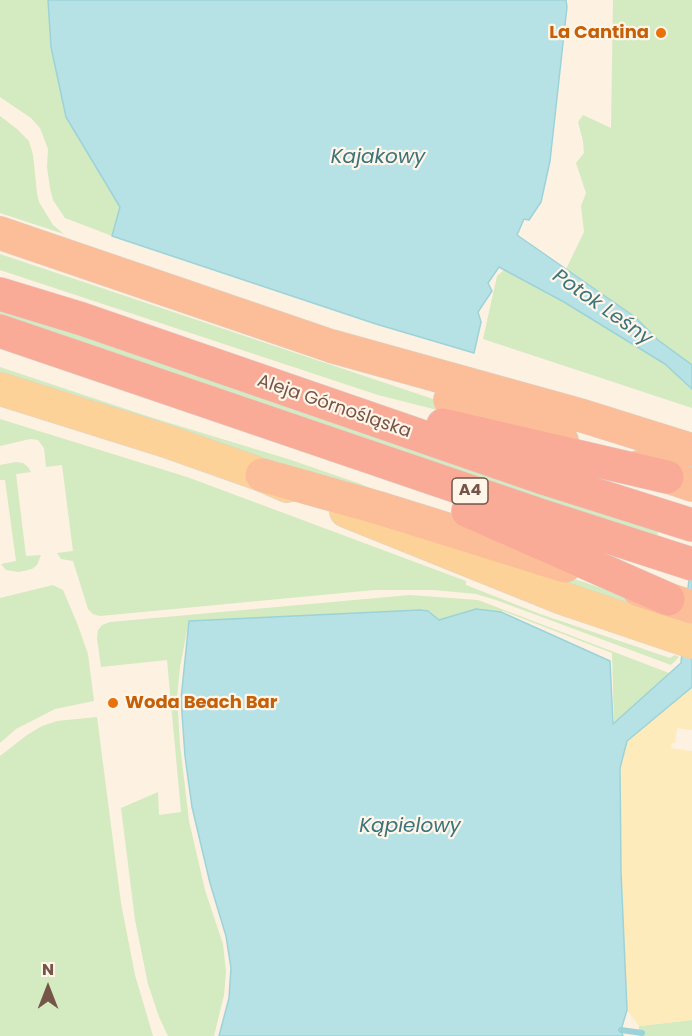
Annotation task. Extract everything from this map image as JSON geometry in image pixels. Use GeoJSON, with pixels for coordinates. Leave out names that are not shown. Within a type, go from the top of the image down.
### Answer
{"type":"FeatureCollection","features":[{"type":"Feature","properties":{"kind":"highway"},"geometry":{"type":"LineString","coordinates":[[0,233],[331,346],[680,446]]}},
{"type":"Feature","properties":{"kind":"highway","name":"Aleja Górnośląska"},"geometry":{"type":"LineString","coordinates":[[0,294],[82,319],[309,399],[680,521]]}},
{"type":"Feature","properties":{"kind":"highway","name":"A4"},"geometry":{"type":"LineString","coordinates":[[0,331],[540,515],[681,560]]}},
{"type":"Feature","properties":{"kind":"highway"},"geometry":{"type":"LineString","coordinates":[[331,346],[402,381],[476,411],[680,481]]}},
{"type":"Feature","properties":{"kind":"highway"},"geometry":{"type":"LineString","coordinates":[[309,399],[468,430],[680,481]]}},
{"type":"Feature","properties":{"kind":"highway"},"geometry":{"type":"LineString","coordinates":[[271,424],[680,603]]}},
{"type":"Feature","properties":{"kind":"highway"},"geometry":{"type":"LineString","coordinates":[[262,475],[379,508],[680,603]]}},
{"type":"Feature","properties":{"kind":"main road"},"geometry":{"type":"LineString","coordinates":[[0,389],[166,441],[262,475],[562,598],[681,638]]}},
{"type":"Feature","properties":{"kind":"green space"},"geometry":{"type":"Polygon","coordinates":[[[0,0],[48,0],[51,47],[66,117],[120,207],[112,236],[65,218],[53,200],[47,167],[48,149],[40,128],[31,118],[0,97],[0,0]]]}},
{"type":"Feature","properties":{"kind":"green space"},"geometry":{"type":"Polygon","coordinates":[[[613,0],[692,0],[692,408],[483,339],[497,276],[511,264],[545,287],[567,267],[584,232],[581,206],[586,193],[576,163],[584,153],[578,122],[583,115],[611,128],[613,0]]]}},
{"type":"Feature","properties":{"kind":"green space"},"geometry":{"type":"Polygon","coordinates":[[[0,116],[29,141],[39,202],[53,225],[64,234],[0,213],[0,116]]]}},
{"type":"Feature","properties":{"kind":"green space"},"geometry":{"type":"Polygon","coordinates":[[[0,254],[451,405],[457,415],[378,395],[0,270],[0,254]]]}},
{"type":"Feature","properties":{"kind":"green space"},"geometry":{"type":"Polygon","coordinates":[[[0,307],[658,531],[657,539],[0,319],[0,307]]]}},
{"type":"Feature","properties":{"kind":"green space"},"geometry":{"type":"Polygon","coordinates":[[[0,367],[150,417],[288,459],[358,483],[438,515],[0,376],[0,367]]]}},
{"type":"Feature","properties":{"kind":"green space"},"geometry":{"type":"Polygon","coordinates":[[[0,419],[187,477],[466,581],[466,585],[540,614],[670,658],[675,655],[679,657],[671,665],[496,600],[476,594],[434,590],[374,590],[100,616],[93,614],[88,609],[73,561],[61,559],[57,553],[73,551],[62,465],[46,467],[44,448],[38,440],[30,439],[0,446],[0,419]]]}},
{"type":"Feature","properties":{"kind":"green space"},"geometry":{"type":"Polygon","coordinates":[[[23,463],[31,472],[16,474],[26,556],[41,555],[37,565],[32,569],[19,572],[6,570],[1,564],[16,561],[5,480],[0,480],[0,465],[23,463]]]}},
{"type":"Feature","properties":{"kind":"green space"},"geometry":{"type":"Polygon","coordinates":[[[414,525],[658,607],[656,616],[414,525]]]}},
{"type":"Feature","properties":{"kind":"green space"},"geometry":{"type":"Polygon","coordinates":[[[53,585],[63,590],[88,654],[94,701],[55,709],[16,729],[0,743],[0,598],[53,585]]]}},
{"type":"Feature","properties":{"kind":"green space"},"geometry":{"type":"Polygon","coordinates":[[[410,595],[478,600],[669,673],[662,683],[614,723],[612,653],[503,611],[476,609],[439,620],[428,611],[420,610],[189,621],[177,697],[180,745],[189,821],[205,890],[223,944],[226,972],[224,995],[214,1036],[168,1036],[148,984],[135,920],[121,808],[158,792],[159,815],[181,812],[167,660],[101,667],[98,630],[102,625],[110,622],[410,595]]]}},
{"type":"Feature","properties":{"kind":"green space"},"geometry":{"type":"Polygon","coordinates":[[[97,717],[121,903],[135,975],[153,1036],[0,1036],[0,756],[42,726],[57,721],[97,717]]]}},
{"type":"Feature","properties":{"kind":"green space"},"geometry":{"type":"Polygon","coordinates":[[[692,1020],[692,1036],[639,1036],[639,1026],[692,1020]]]}},
{"type":"Feature","properties":{"kind":"sand"},"geometry":{"type":"Polygon","coordinates":[[[692,687],[692,730],[677,728],[675,743],[672,743],[671,748],[692,751],[692,1020],[639,1026],[627,1010],[621,872],[620,768],[627,741],[692,687]]]}},
{"type":"Feature","properties":{"kind":"water","name":"Kajakowy"},"geometry":{"type":"Polygon","coordinates":[[[48,0],[566,0],[550,161],[541,202],[529,220],[524,219],[517,235],[635,317],[658,340],[692,365],[692,389],[665,364],[564,302],[499,267],[488,283],[492,291],[478,312],[481,322],[474,353],[376,324],[112,236],[120,207],[66,117],[51,47],[48,0]]]}},
{"type":"Feature","properties":{"kind":"water","name":"Kąpielowy"},"geometry":{"type":"Polygon","coordinates":[[[692,547],[692,687],[627,741],[620,768],[621,872],[627,1010],[621,1030],[623,1036],[219,1036],[229,998],[231,968],[226,936],[210,883],[192,807],[185,756],[181,699],[189,621],[420,610],[428,611],[439,620],[476,609],[501,612],[610,661],[613,724],[681,663],[692,547]]]}},
{"type":"Feature","properties":{"kind":"waterway"},"geometry":{"type":"LineString","coordinates":[[621,1030],[642,1033]]}},
{"type":"Feature","properties":{"kind":"place","name":"La Cantina"},"geometry":{"type":"Point","coordinates":[661,33]}},
{"type":"Feature","properties":{"kind":"place","name":"Woda Beach Bar"},"geometry":{"type":"Point","coordinates":[113,703]}},
{"type":"Feature","properties":{"kind":"water label","name":"Potok Leśny"},"geometry":{"type":"Point","coordinates":[602,308]}}]}
